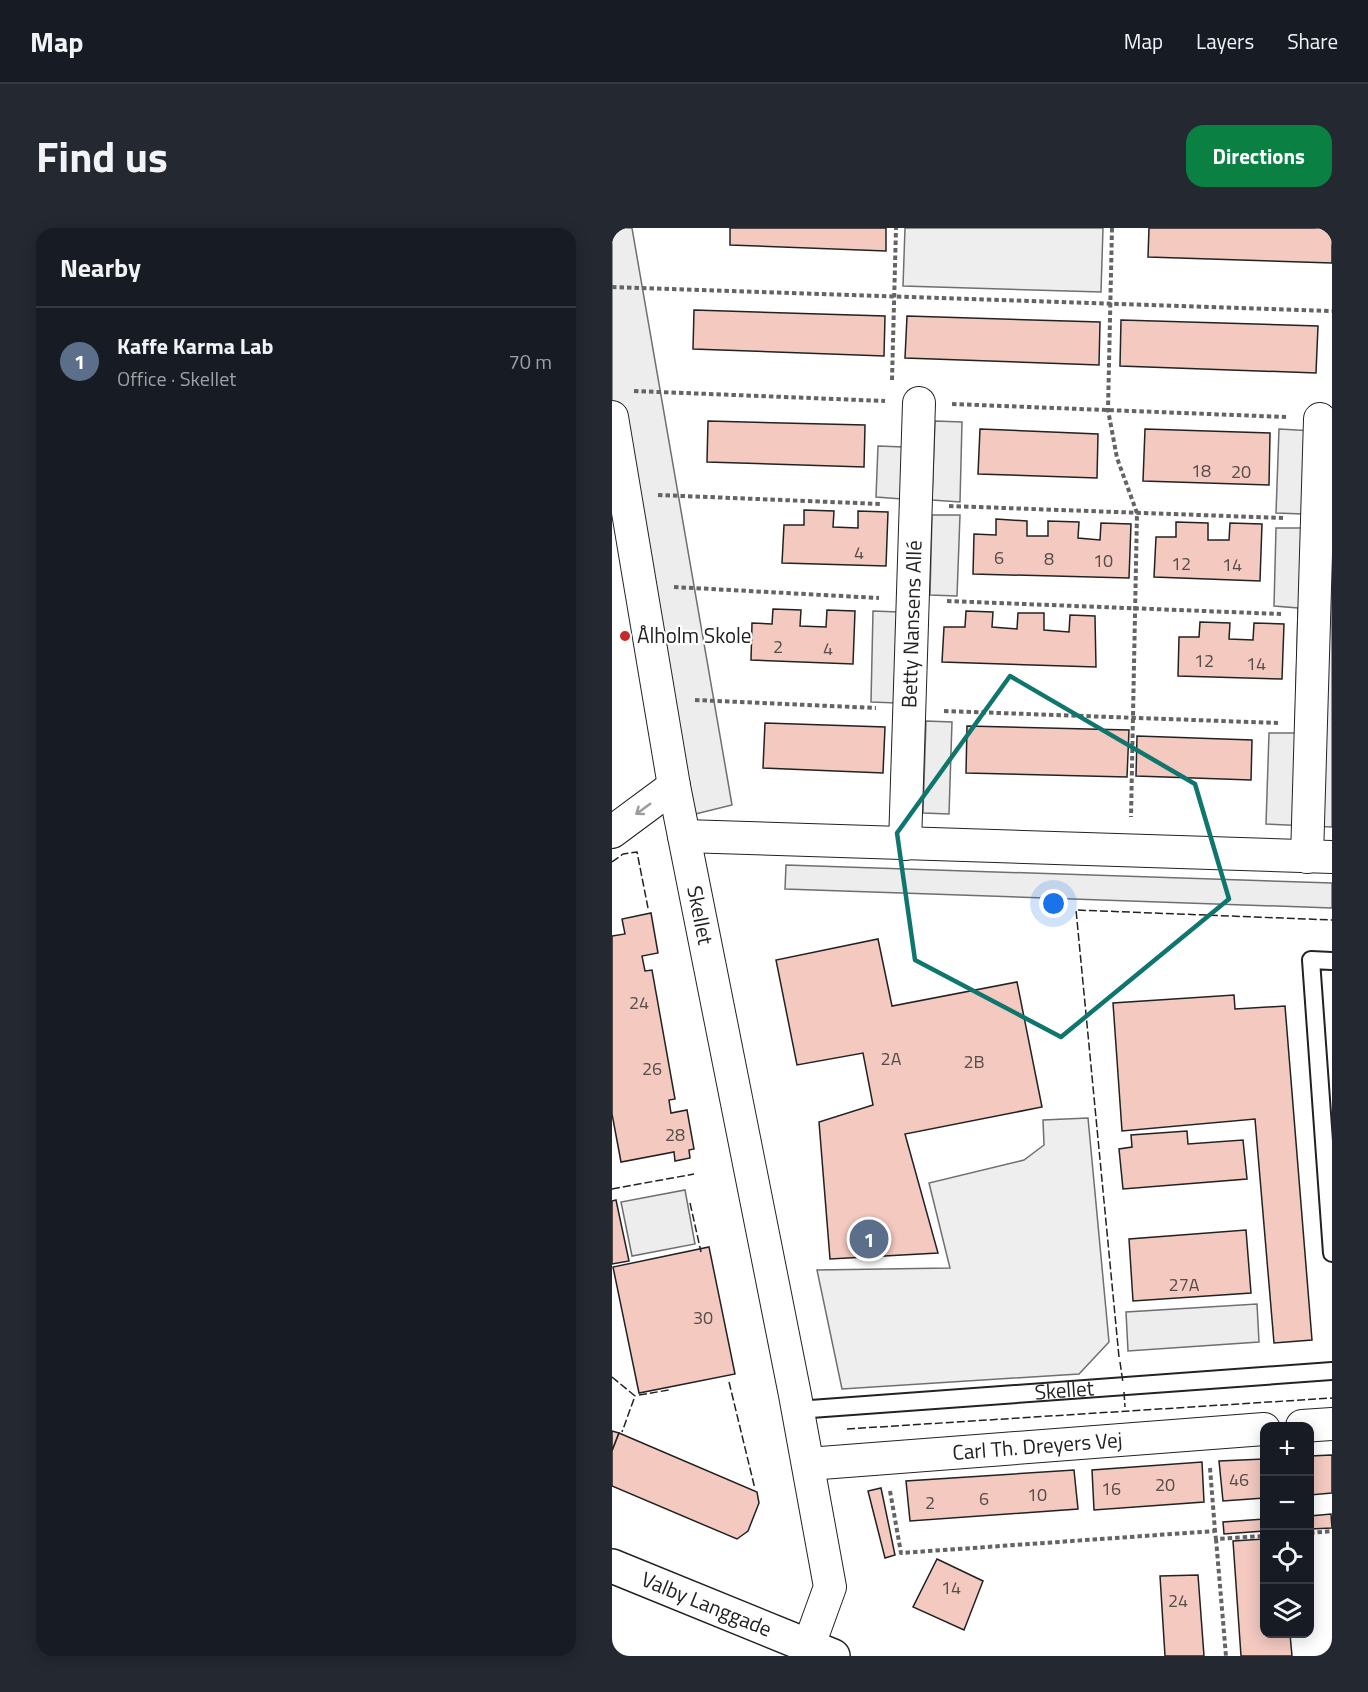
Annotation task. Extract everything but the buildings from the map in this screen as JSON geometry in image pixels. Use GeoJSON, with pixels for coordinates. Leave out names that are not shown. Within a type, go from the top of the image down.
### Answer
{"type":"FeatureCollection","features":[{"type":"Feature","properties":{"kind":"street","name":"Betty Nansens Allé"},"geometry":{"type":"LineString","coordinates":[[905,402],[916,505],[906,844]]}},
{"type":"Feature","properties":{"kind":"street","name":"Skellet"},"geometry":{"type":"LineString","coordinates":[[618,404],[625,494],[658,698],[830,1587],[821,1651]]}},
{"type":"Feature","properties":{"kind":"street"},"geometry":{"type":"LineString","coordinates":[[684,836],[1320,857],[1312,724],[1320,419]]}},
{"type":"Feature","properties":{"kind":"street"},"geometry":{"type":"LineString","coordinates":[[612,832],[674,786]]}},
{"type":"Feature","properties":{"kind":"street"},"geometry":{"type":"LineString","coordinates":[[1314,1425],[1332,1424]]}},
{"type":"Feature","properties":{"kind":"street","name":"Carl Th. Dreyers Vej"},"geometry":{"type":"LineString","coordinates":[[808,1464],[1260,1429]]}},
{"type":"Feature","properties":{"kind":"street","name":"Valby Langgade"},"geometry":{"type":"LineString","coordinates":[[612,1566],[821,1651]]}},
{"type":"Feature","properties":{"kind":"lane"},"geometry":{"type":"LineString","coordinates":[[1332,960],[1311,960],[1332,1253]]}},
{"type":"Feature","properties":{"kind":"lane","name":"Skellet"},"geometry":{"type":"LineString","coordinates":[[797,1410],[1332,1371]]}},
{"type":"Feature","properties":{"kind":"path"},"geometry":{"type":"LineString","coordinates":[[896,228],[893,295],[905,402]]}},
{"type":"Feature","properties":{"kind":"path"},"geometry":{"type":"LineString","coordinates":[[1112,228],[1108,410],[1117,458],[1137,513],[1130,851]]}},
{"type":"Feature","properties":{"kind":"path"},"geometry":{"type":"LineString","coordinates":[[612,286],[1332,311]]}},
{"type":"Feature","properties":{"kind":"path"},"geometry":{"type":"LineString","coordinates":[[618,404],[905,402],[1320,419]]}},
{"type":"Feature","properties":{"kind":"path"},"geometry":{"type":"LineString","coordinates":[[625,494],[1317,519]]}},
{"type":"Feature","properties":{"kind":"path"},"geometry":{"type":"LineString","coordinates":[[641,586],[912,600],[1315,615]]}},
{"type":"Feature","properties":{"kind":"path"},"geometry":{"type":"LineString","coordinates":[[658,698],[909,710],[1312,724]]}},
{"type":"Feature","properties":{"kind":"path"},"geometry":{"type":"LineString","coordinates":[[1206,1434],[1226,1656]]}},
{"type":"Feature","properties":{"kind":"path"},"geometry":{"type":"LineString","coordinates":[[883,1458],[901,1552],[1215,1530]]}},
{"type":"Feature","properties":{"kind":"path"},"geometry":{"type":"LineString","coordinates":[[1314,1533],[1332,1531]]}},
{"type":"Feature","properties":{"kind":"path"},"geometry":{"type":"LineString","coordinates":[[1216,1539],[1260,1536]]}},
{"type":"Feature","properties":{"kind":"highlighted area"},"geometry":{"type":"Polygon","coordinates":[[[1010,676],[1195,784],[1229,899],[1061,1037],[915,960],[897,833],[1010,676]]]}},
{"type":"Feature","properties":{"kind":"shaded area"},"geometry":{"type":"Polygon","coordinates":[[[612,228],[632,228],[732,805],[675,819],[612,452],[612,228]]]}},
{"type":"Feature","properties":{"kind":"shaded area"},"geometry":{"type":"Polygon","coordinates":[[[905,228],[1103,228],[1101,292],[903,286],[905,228]]]}},
{"type":"Feature","properties":{"kind":"shaded area"},"geometry":{"type":"Polygon","coordinates":[[[935,421],[962,422],[960,502],[932,500],[935,421]]]}},
{"type":"Feature","properties":{"kind":"shaded area"},"geometry":{"type":"Polygon","coordinates":[[[1279,429],[1332,432],[1332,827],[1266,824],[1269,733],[1295,733],[1298,608],[1274,606],[1276,528],[1302,528],[1303,514],[1276,513],[1279,429]]]}},
{"type":"Feature","properties":{"kind":"shaded area"},"geometry":{"type":"Polygon","coordinates":[[[878,446],[904,447],[902,499],[876,497],[878,446]]]}},
{"type":"Feature","properties":{"kind":"shaded area"},"geometry":{"type":"Polygon","coordinates":[[[932,515],[960,515],[957,596],[930,595],[932,515]]]}},
{"type":"Feature","properties":{"kind":"shaded area"},"geometry":{"type":"Polygon","coordinates":[[[873,611],[899,612],[897,703],[871,702],[873,611]]]}},
{"type":"Feature","properties":{"kind":"shaded area"},"geometry":{"type":"Polygon","coordinates":[[[926,721],[952,722],[949,814],[923,813],[926,721]]]}},
{"type":"Feature","properties":{"kind":"shaded area"},"geometry":{"type":"Polygon","coordinates":[[[786,865],[1332,883],[1332,908],[785,889],[786,865]]]}},
{"type":"Feature","properties":{"kind":"shaded area"},"geometry":{"type":"Polygon","coordinates":[[[1088,1118],[1109,1342],[1079,1374],[842,1389],[817,1270],[950,1268],[929,1183],[1024,1160],[1044,1145],[1043,1120],[1088,1118]]]}},
{"type":"Feature","properties":{"kind":"shaded area"},"geometry":{"type":"Polygon","coordinates":[[[685,1190],[695,1244],[632,1256],[621,1202],[685,1190]]]}},
{"type":"Feature","properties":{"kind":"shaded area"},"geometry":{"type":"Polygon","coordinates":[[[1257,1304],[1259,1342],[1128,1351],[1126,1312],[1257,1304]]]}},
{"type":"Feature","properties":{"kind":"fence"},"geometry":{"type":"LineString","coordinates":[[612,862],[623,854],[637,852],[648,908]]}},
{"type":"Feature","properties":{"kind":"fence"},"geometry":{"type":"LineString","coordinates":[[1119,1357],[1076,910],[1332,920]]}},
{"type":"Feature","properties":{"kind":"fence"},"geometry":{"type":"LineString","coordinates":[[612,1189],[694,1174]]}},
{"type":"Feature","properties":{"kind":"fence"},"geometry":{"type":"LineString","coordinates":[[690,1203],[701,1252]]}},
{"type":"Feature","properties":{"kind":"fence"},"geometry":{"type":"LineString","coordinates":[[1120,1362],[1123,1383]]}},
{"type":"Feature","properties":{"kind":"fence"},"geometry":{"type":"LineString","coordinates":[[612,1377],[635,1396],[622,1432]]}},
{"type":"Feature","properties":{"kind":"fence"},"geometry":{"type":"LineString","coordinates":[[729,1382],[755,1489]]}},
{"type":"Feature","properties":{"kind":"fence"},"geometry":{"type":"LineString","coordinates":[[639,1395],[669,1390]]}},
{"type":"Feature","properties":{"kind":"fence"},"geometry":{"type":"LineString","coordinates":[[1124,1392],[1125,1407]]}},
{"type":"Feature","properties":{"kind":"fence"},"geometry":{"type":"LineString","coordinates":[[847,1429],[1332,1398]]}},
{"type":"Feature","properties":{"kind":"place","name":"Ålholm Skole"},"geometry":{"type":"Point","coordinates":[625,636]}},
{"type":"Feature","properties":{"kind":"place","name":"Kaffe Karma Lab"},"geometry":{"type":"Point","coordinates":[869,1239]}}]}
